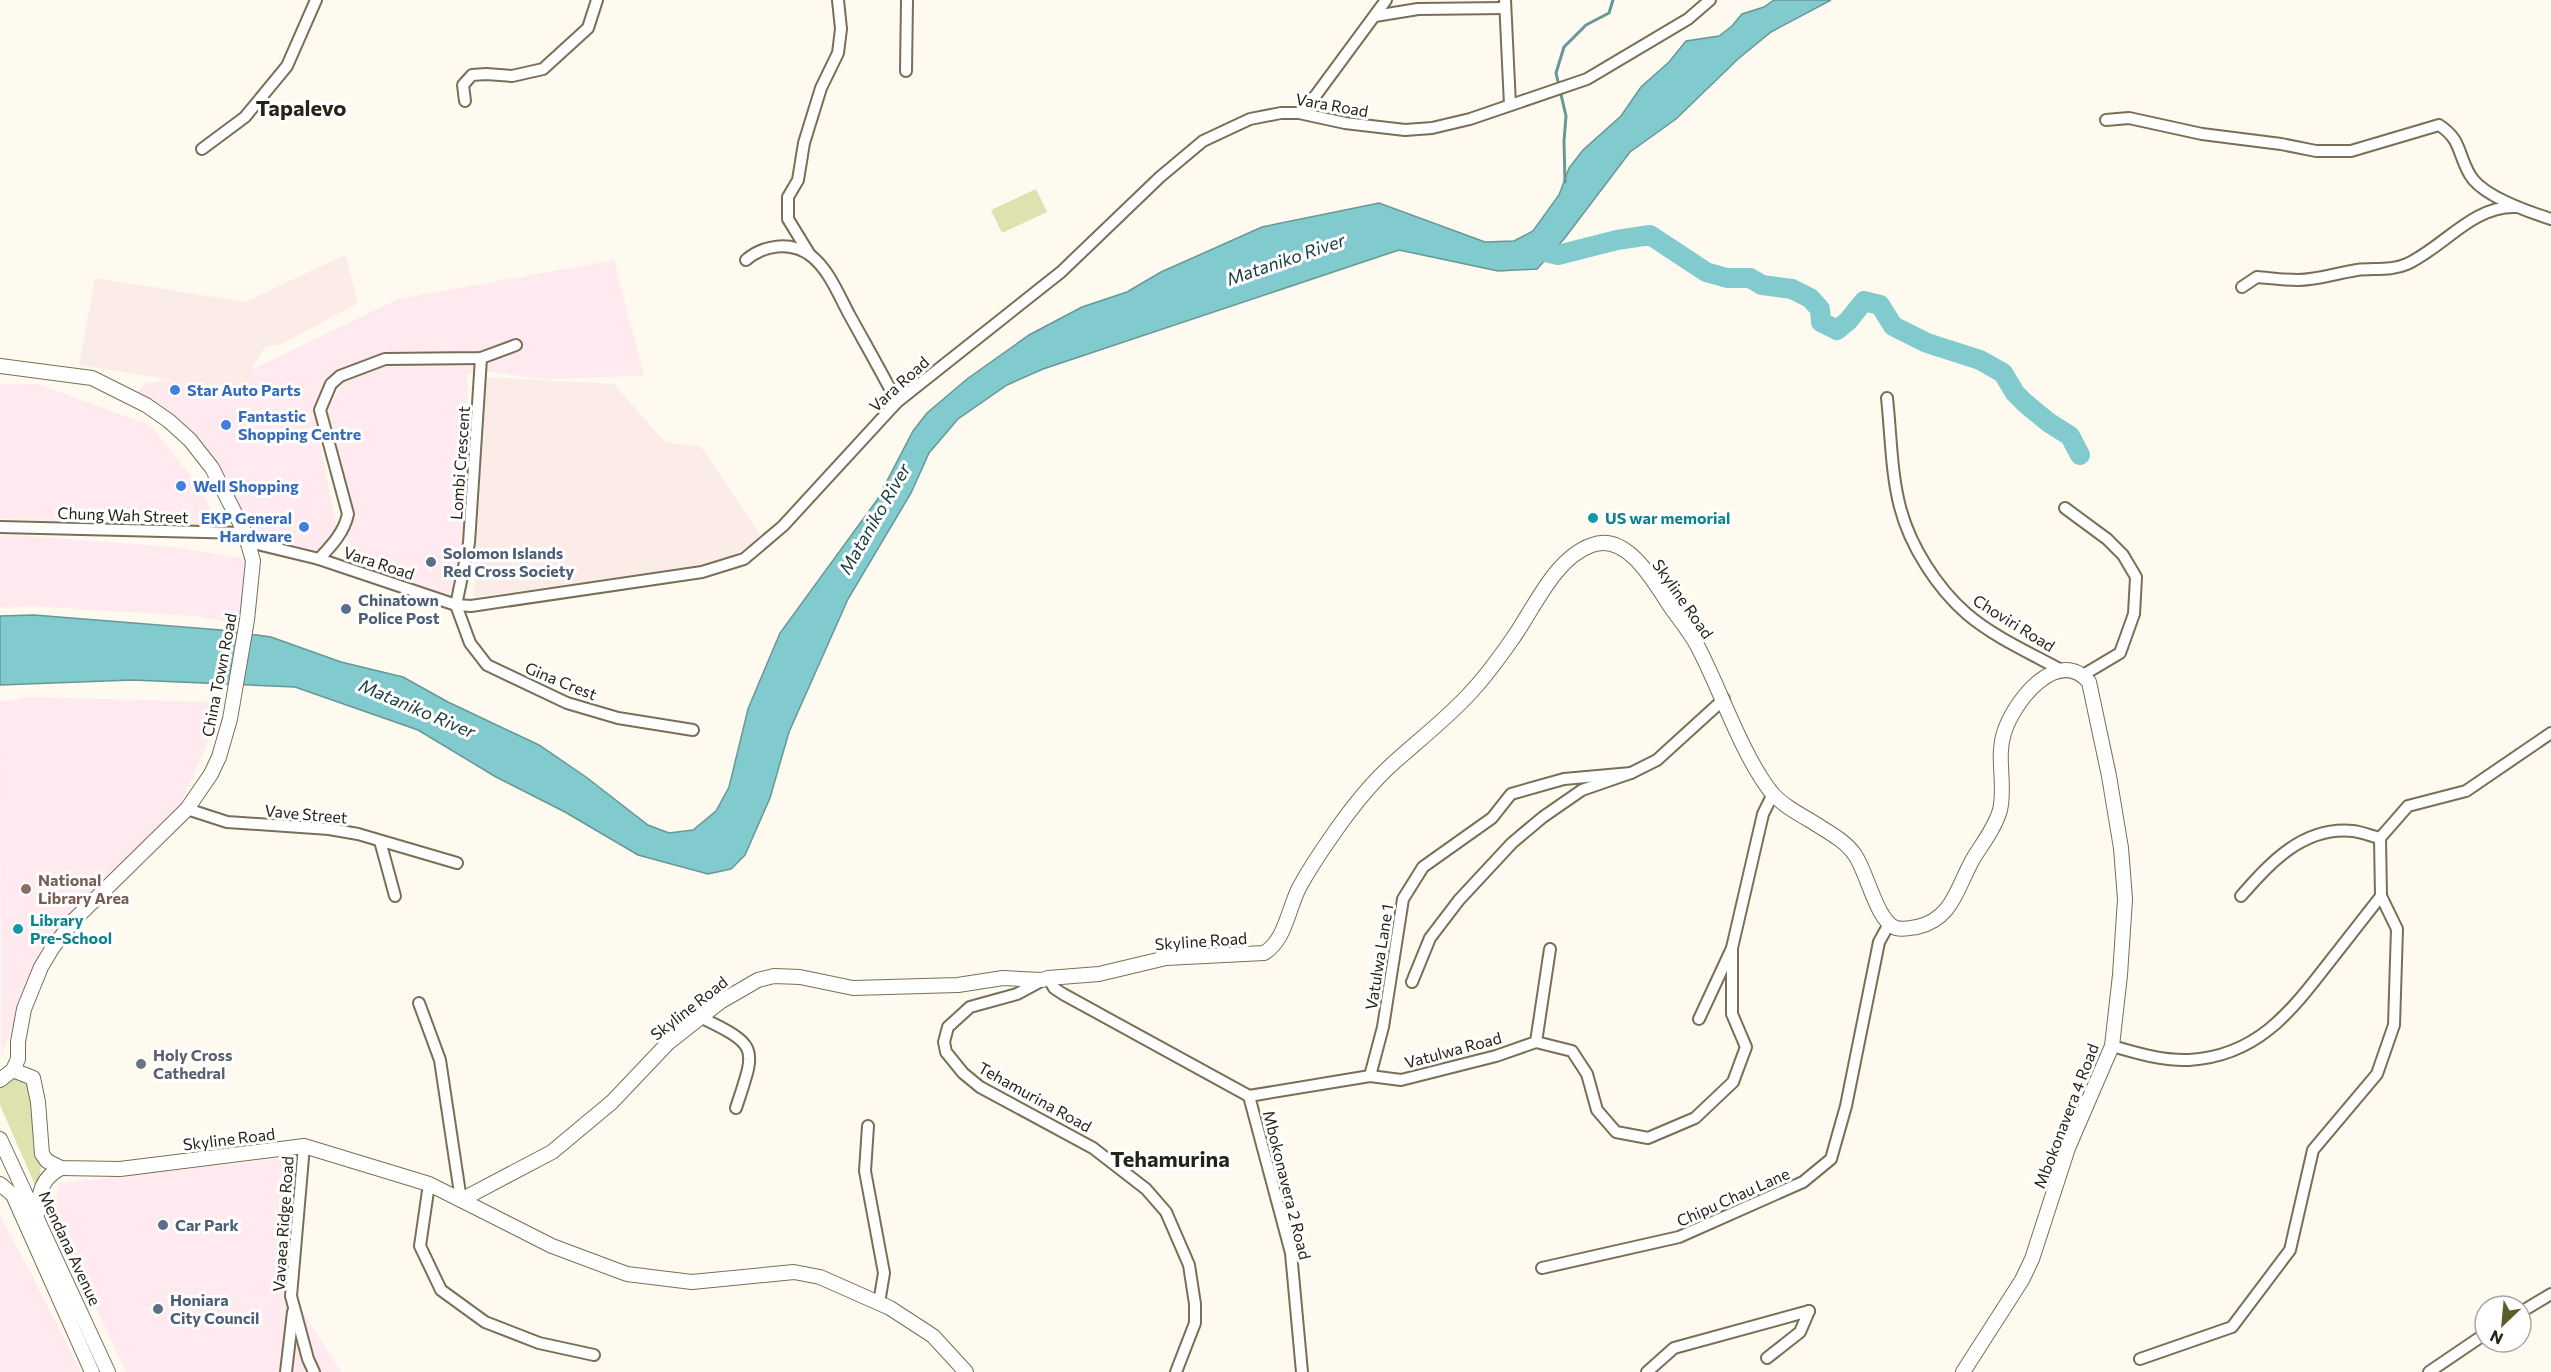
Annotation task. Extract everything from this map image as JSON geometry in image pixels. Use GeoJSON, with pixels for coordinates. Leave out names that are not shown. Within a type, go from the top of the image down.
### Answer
{"type":"FeatureCollection","features":[{"type":"Feature","properties":{"kind":"street"},"geometry":{"type":"LineString","coordinates":[[202,149],[245,117],[287,66],[316,0]]}},
{"type":"Feature","properties":{"kind":"street"},"geometry":{"type":"LineString","coordinates":[[465,101],[464,85],[472,75],[513,76],[543,69],[588,28],[597,0]]}},
{"type":"Feature","properties":{"kind":"street"},"geometry":{"type":"LineString","coordinates":[[838,0],[841,29],[838,53],[821,88],[804,143],[798,180],[788,197],[788,219],[810,255],[827,273],[897,402]]}},
{"type":"Feature","properties":{"kind":"street"},"geometry":{"type":"LineString","coordinates":[[906,71],[907,0]]}},
{"type":"Feature","properties":{"kind":"street"},"geometry":{"type":"LineString","coordinates":[[1299,113],[1386,0]]}},
{"type":"Feature","properties":{"kind":"street","name":"Vara Road"},"geometry":{"type":"LineString","coordinates":[[247,538],[319,559],[456,605],[471,606],[702,572],[744,559],[783,526],[897,402],[1061,272],[1160,177],[1203,141],[1250,119],[1281,113],[1299,113],[1354,125],[1405,130],[1432,128],[1587,79],[1688,20],[1710,0]]}},
{"type":"Feature","properties":{"kind":"street"},"geometry":{"type":"LineString","coordinates":[[1375,16],[1418,9],[1505,4],[1510,105]]}},
{"type":"Feature","properties":{"kind":"street"},"geometry":{"type":"LineString","coordinates":[[2106,120],[2129,118],[2202,135],[2316,151],[2351,151],[2439,125],[2453,134],[2471,177],[2516,207],[2551,219]]}},
{"type":"Feature","properties":{"kind":"street"},"geometry":{"type":"LineString","coordinates":[[2242,287],[2257,277],[2299,280],[2357,270],[2392,269],[2423,256],[2467,223],[2486,212],[2499,207],[2516,207]]}},
{"type":"Feature","properties":{"kind":"street"},"geometry":{"type":"LineString","coordinates":[[746,260],[758,250],[776,247],[790,247],[810,255]]}},
{"type":"Feature","properties":{"kind":"street"},"geometry":{"type":"LineString","coordinates":[[319,559],[335,542],[348,514],[320,410],[331,384],[340,376],[386,359],[481,357],[516,345]]}},
{"type":"Feature","properties":{"kind":"street","name":"Lombi Crescent"},"geometry":{"type":"LineString","coordinates":[[456,605],[469,543],[481,357]]}},
{"type":"Feature","properties":{"kind":"street","name":"China Town Road"},"geometry":{"type":"LineString","coordinates":[[0,366],[92,378],[146,405],[175,426],[196,447],[222,486],[247,538],[253,561],[247,620],[230,719],[219,758],[200,793],[188,809],[75,919],[53,948],[41,967],[24,1009],[18,1042],[18,1059],[7,1072]]}},
{"type":"Feature","properties":{"kind":"street","name":"Choviri Road"},"geometry":{"type":"LineString","coordinates":[[1887,399],[1899,505],[1917,549],[1949,596],[1969,615],[2061,670]]}},
{"type":"Feature","properties":{"kind":"street"},"geometry":{"type":"LineString","coordinates":[[1889,924],[1905,929],[1934,922],[1944,914],[1954,899],[1970,864],[1994,824],[2000,808],[2000,746],[2011,713],[2027,692],[2049,675],[2061,670],[2073,670],[2083,675],[2120,652],[2134,614],[2136,577],[2123,555],[2107,539],[2065,508]]}},
{"type":"Feature","properties":{"kind":"street","name":"Chung Wah Street"},"geometry":{"type":"LineString","coordinates":[[0,527],[247,538]]}},
{"type":"Feature","properties":{"kind":"street","name":"Skyline Road"},"geometry":{"type":"LineString","coordinates":[[61,1168],[120,1169],[304,1146],[429,1184],[460,1200],[552,1152],[612,1102],[668,1043],[744,986],[758,980],[774,976],[800,977],[853,988],[958,985],[1003,978],[1045,979],[1099,974],[1166,958],[1264,953],[1273,948],[1283,931],[1290,906],[1308,871],[1356,804],[1386,770],[1471,693],[1514,638],[1547,584],[1577,554],[1592,545],[1607,543],[1623,549],[1649,576],[1696,643],[1751,760],[1773,794],[1854,852],[1882,915],[1889,924]]}},
{"type":"Feature","properties":{"kind":"street","name":"Gina Crest"},"geometry":{"type":"LineString","coordinates":[[456,605],[470,644],[487,665],[567,703],[618,717],[693,730]]}},
{"type":"Feature","properties":{"kind":"street","name":"Mbokonavera 4 Road"},"geometry":{"type":"LineString","coordinates":[[1963,1372],[2022,1280],[2032,1259],[2068,1148],[2112,1046],[2125,899],[2109,776],[2089,682],[2083,675]]}},
{"type":"Feature","properties":{"kind":"street"},"geometry":{"type":"LineString","coordinates":[[1412,982],[1430,938],[1459,900],[1512,843],[1581,790],[1631,773],[1657,760],[1724,699]]}},
{"type":"Feature","properties":{"kind":"street"},"geometry":{"type":"LineString","coordinates":[[2140,1359],[2232,1327],[2290,1250],[2313,1150],[2377,1074],[2394,1025],[2397,929],[2381,897],[2380,838],[2408,806],[2466,790],[2551,733]]}},
{"type":"Feature","properties":{"kind":"street","name":"Vatulwa Lane 1"},"geometry":{"type":"LineString","coordinates":[[1370,1076],[1383,1027],[1403,899],[1423,867],[1492,818],[1511,794],[1564,779],[1631,773]]}},
{"type":"Feature","properties":{"kind":"street"},"geometry":{"type":"LineString","coordinates":[[1699,1018],[1732,948],[1763,814],[1773,794]]}},
{"type":"Feature","properties":{"kind":"street","name":"Vave Street"},"geometry":{"type":"LineString","coordinates":[[188,809],[227,822],[329,829],[457,863]]}},
{"type":"Feature","properties":{"kind":"street"},"geometry":{"type":"LineString","coordinates":[[2241,896],[2270,863],[2298,842],[2324,834],[2352,831],[2380,838]]}},
{"type":"Feature","properties":{"kind":"street"},"geometry":{"type":"LineString","coordinates":[[380,841],[395,896]]}},
{"type":"Feature","properties":{"kind":"street"},"geometry":{"type":"LineString","coordinates":[[2112,1046],[2146,1056],[2187,1060],[2217,1056],[2255,1039],[2291,1011],[2381,897]]}},
{"type":"Feature","properties":{"kind":"street","name":"Chipu Chau Lane"},"geometry":{"type":"LineString","coordinates":[[1542,1268],[1679,1237],[1803,1182],[1831,1159],[1846,1106],[1878,942],[1889,924]]}},
{"type":"Feature","properties":{"kind":"street"},"geometry":{"type":"LineString","coordinates":[[1550,949],[1536,1042],[1572,1051],[1587,1074],[1597,1110],[1616,1132],[1648,1138],[1695,1118],[1732,1082],[1746,1047],[1732,1014],[1732,948]]}},
{"type":"Feature","properties":{"kind":"street","name":"Mbokonavera 2 Road"},"geometry":{"type":"LineString","coordinates":[[1045,979],[1063,994],[1249,1096],[1291,1253],[1302,1372]]}},
{"type":"Feature","properties":{"kind":"street","name":"Tehamurina Road"},"geometry":{"type":"LineString","coordinates":[[1045,979],[1017,994],[970,1007],[954,1019],[945,1033],[946,1052],[963,1073],[980,1087],[1071,1135],[1117,1165],[1146,1189],[1166,1212],[1190,1265],[1195,1304],[1195,1323],[1176,1372]]}},
{"type":"Feature","properties":{"kind":"street"},"geometry":{"type":"LineString","coordinates":[[419,1003],[440,1060],[460,1200],[552,1246],[627,1274],[692,1282],[794,1272],[820,1277],[879,1303],[933,1336],[966,1372]]}},
{"type":"Feature","properties":{"kind":"street"},"geometry":{"type":"LineString","coordinates":[[700,1017],[735,1034],[749,1050],[751,1064],[736,1108]]}},
{"type":"Feature","properties":{"kind":"street","name":"Vatulwa Road"},"geometry":{"type":"LineString","coordinates":[[1249,1096],[1370,1076],[1401,1080],[1496,1056],[1536,1042]]}},
{"type":"Feature","properties":{"kind":"street"},"geometry":{"type":"LineString","coordinates":[[0,1080],[7,1072],[33,1078],[40,1113],[42,1154],[47,1161],[61,1168],[46,1178],[41,1186],[37,1215]]}},
{"type":"Feature","properties":{"kind":"street"},"geometry":{"type":"LineString","coordinates":[[868,1126],[865,1171],[884,1273],[879,1303]]}},
{"type":"Feature","properties":{"kind":"street","name":"Mendana Avenue"},"geometry":{"type":"LineString","coordinates":[[0,1139],[108,1372]]}},
{"type":"Feature","properties":{"kind":"street","name":"Vavaea Ridge Road"},"geometry":{"type":"LineString","coordinates":[[304,1146],[291,1296],[314,1372]]}},
{"type":"Feature","properties":{"kind":"street","name":"Mendana Avenue"},"geometry":{"type":"LineString","coordinates":[[0,1184],[13,1195],[92,1372]]}},
{"type":"Feature","properties":{"kind":"street"},"geometry":{"type":"LineString","coordinates":[[429,1184],[420,1246],[441,1290],[485,1322],[539,1343],[594,1355]]}},
{"type":"Feature","properties":{"kind":"street"},"geometry":{"type":"LineString","coordinates":[[2533,1305],[2551,1294]]}},
{"type":"Feature","properties":{"kind":"street"},"geometry":{"type":"LineString","coordinates":[[286,1372],[294,1308]]}},
{"type":"Feature","properties":{"kind":"street"},"geometry":{"type":"LineString","coordinates":[[1647,1372],[1674,1348],[1809,1311],[1800,1332],[1767,1358]]}},
{"type":"Feature","properties":{"kind":"street"},"geometry":{"type":"LineString","coordinates":[[2428,1372],[2473,1342]]}},
{"type":"Feature","properties":{"kind":"shaded area"},"geometry":{"type":"Polygon","coordinates":[[[345,255],[358,303],[282,344],[265,347],[252,367],[247,392],[79,365],[95,278],[245,302],[345,255]]]}},
{"type":"Feature","properties":{"kind":"shaded area"},"geometry":{"type":"Polygon","coordinates":[[[614,260],[644,376],[542,379],[491,372],[467,374],[471,518],[448,601],[352,569],[327,409],[342,387],[354,385],[335,386],[316,422],[341,549],[317,561],[252,541],[216,468],[137,392],[146,383],[257,367],[398,299],[614,260]]]}},
{"type":"Feature","properties":{"kind":"shaded area"},"geometry":{"type":"Polygon","coordinates":[[[484,377],[614,384],[665,442],[701,447],[762,537],[733,556],[700,568],[474,597],[484,377]]]}},
{"type":"Feature","properties":{"kind":"shaded area"},"geometry":{"type":"Polygon","coordinates":[[[0,384],[37,384],[150,425],[200,487],[219,526],[0,519],[0,384]]]}},
{"type":"Feature","properties":{"kind":"shaded area"},"geometry":{"type":"Polygon","coordinates":[[[20,535],[172,547],[249,559],[241,624],[193,616],[31,606],[0,608],[0,536],[20,535]]]}},
{"type":"Feature","properties":{"kind":"shaded area"},"geometry":{"type":"Polygon","coordinates":[[[27,697],[225,702],[177,813],[79,904],[39,952],[1,1057],[0,702],[27,697]]]}},
{"type":"Feature","properties":{"kind":"shaded area"},"geometry":{"type":"Polygon","coordinates":[[[292,1157],[282,1279],[341,1372],[126,1372],[52,1214],[60,1183],[292,1157]]]}},
{"type":"Feature","properties":{"kind":"shaded area"},"geometry":{"type":"Polygon","coordinates":[[[0,1215],[39,1289],[81,1372],[0,1372],[0,1215]]]}},
{"type":"Feature","properties":{"kind":"green space"},"geometry":{"type":"Polygon","coordinates":[[[1036,189],[1047,212],[1002,233],[991,210],[1036,189]]]}},
{"type":"Feature","properties":{"kind":"green space"},"geometry":{"type":"Polygon","coordinates":[[[18,1076],[30,1084],[40,1153],[38,1192],[0,1105],[0,1084],[6,1079],[18,1076]]]}},
{"type":"Feature","properties":{"kind":"water","name":"Mataniko River"},"geometry":{"type":"Polygon","coordinates":[[[1774,0],[1831,0],[1771,32],[1738,59],[1676,119],[1630,152],[1564,239],[1537,269],[1498,271],[1399,250],[1043,369],[1007,385],[958,419],[929,453],[911,493],[848,599],[789,732],[770,798],[745,855],[731,869],[708,874],[638,855],[565,812],[496,777],[418,730],[295,687],[132,680],[0,685],[0,616],[34,615],[221,630],[271,637],[341,662],[403,677],[448,702],[539,745],[586,777],[648,825],[669,833],[693,830],[716,811],[729,787],[748,709],[780,633],[877,500],[913,431],[927,413],[967,379],[1029,335],[1082,307],[1127,292],[1161,272],[1262,227],[1379,203],[1485,242],[1514,241],[1533,231],[1559,195],[1569,168],[1583,150],[1621,116],[1641,87],[1669,62],[1686,41],[1719,36],[1742,14],[1764,7],[1774,0]]]}},
{"type":"Feature","properties":{"kind":"waterway"},"geometry":{"type":"LineString","coordinates":[[1565,182],[1566,116],[1556,73],[1564,47],[1586,25],[1609,13],[1613,0]]}},
{"type":"Feature","properties":{"kind":"waterway"},"geometry":{"type":"LineString","coordinates":[[1536,250],[1558,255],[1617,240],[1650,235],[1706,272],[1727,278],[1750,278],[1762,285],[1792,289],[1810,298],[1820,309],[1821,322],[1837,330],[1848,321],[1864,301],[1880,305],[1893,326],[1927,343],[1980,360],[2003,373],[2015,393],[2025,403],[2070,436],[2080,455]]}},
{"type":"Feature","properties":{"kind":"place","name":"Star Auto Parts"},"geometry":{"type":"Point","coordinates":[175,390]}},
{"type":"Feature","properties":{"kind":"place","name":"Fantastic Shopping Centre"},"geometry":{"type":"Point","coordinates":[226,425]}},
{"type":"Feature","properties":{"kind":"place","name":"Well Shopping"},"geometry":{"type":"Point","coordinates":[181,486]}},
{"type":"Feature","properties":{"kind":"place","name":"US war memorial"},"geometry":{"type":"Point","coordinates":[1593,518]}},
{"type":"Feature","properties":{"kind":"place","name":"EKP General Hardware"},"geometry":{"type":"Point","coordinates":[304,527]}},
{"type":"Feature","properties":{"kind":"place","name":"Solomon Islands Red Cross Society"},"geometry":{"type":"Point","coordinates":[431,562]}},
{"type":"Feature","properties":{"kind":"place","name":"Chinatown Police Post"},"geometry":{"type":"Point","coordinates":[346,609]}},
{"type":"Feature","properties":{"kind":"place","name":"National Library Area"},"geometry":{"type":"Point","coordinates":[26,889]}},
{"type":"Feature","properties":{"kind":"place","name":"Library Pre-School"},"geometry":{"type":"Point","coordinates":[18,929]}},
{"type":"Feature","properties":{"kind":"place","name":"Holy Cross Cathedral"},"geometry":{"type":"Point","coordinates":[141,1064]}},
{"type":"Feature","properties":{"kind":"place","name":"Car Park"},"geometry":{"type":"Point","coordinates":[163,1225]}},
{"type":"Feature","properties":{"kind":"place","name":"Honiara City Council"},"geometry":{"type":"Point","coordinates":[158,1309]}},
{"type":"Feature","properties":{"kind":"district","name":"Tapalevo"},"geometry":{"type":"Point","coordinates":[301,108]}},
{"type":"Feature","properties":{"kind":"district","name":"Tehamurina"},"geometry":{"type":"Point","coordinates":[1170,1159]}}]}
